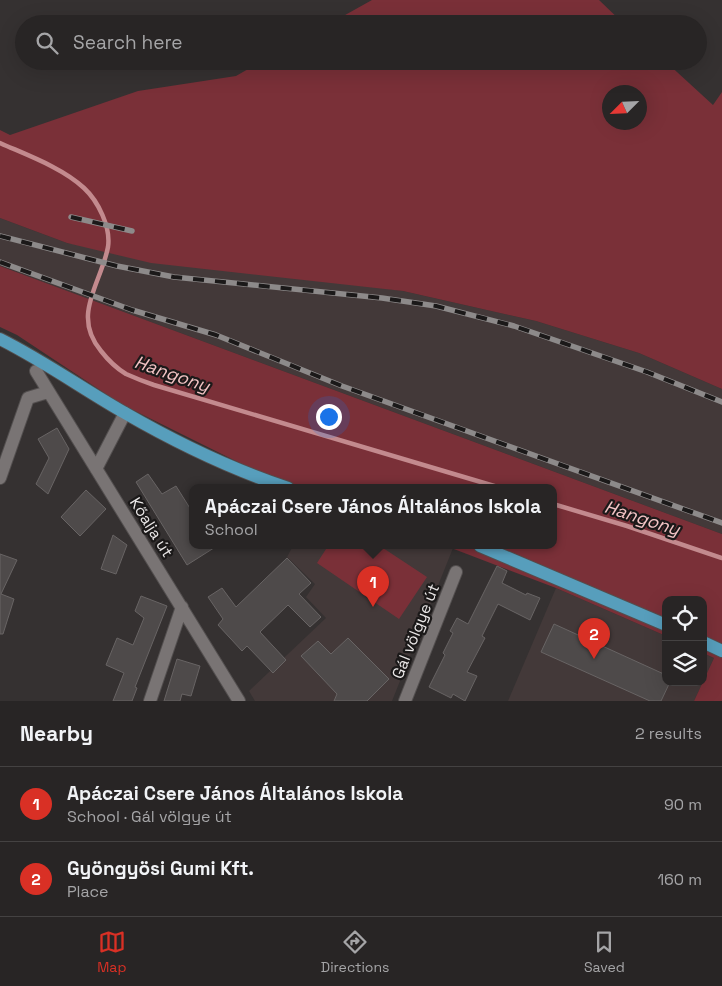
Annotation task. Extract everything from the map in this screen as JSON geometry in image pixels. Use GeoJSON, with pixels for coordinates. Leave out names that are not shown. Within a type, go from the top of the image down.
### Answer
{"type":"FeatureCollection","features":[{"type":"Feature","properties":{"kind":"main road"},"geometry":{"type":"LineString","coordinates":[[6,342],[34,356],[125,413],[200,454],[234,469],[277,484]]}},
{"type":"Feature","properties":{"kind":"main road"},"geometry":{"type":"LineString","coordinates":[[487,549],[662,623]]}},
{"type":"Feature","properties":{"kind":"main road"},"geometry":{"type":"LineString","coordinates":[[707,644],[722,650]]}},
{"type":"Feature","properties":{"kind":"street","name":"Kőalja út"},"geometry":{"type":"LineString","coordinates":[[36,371],[239,701]]}},
{"type":"Feature","properties":{"kind":"street"},"geometry":{"type":"LineString","coordinates":[[0,478],[28,398],[48,392]]}},
{"type":"Feature","properties":{"kind":"street"},"geometry":{"type":"LineString","coordinates":[[96,469],[125,413]]}},
{"type":"Feature","properties":{"kind":"street","name":"Gál völgye út"},"geometry":{"type":"LineString","coordinates":[[404,701],[456,572]]}},
{"type":"Feature","properties":{"kind":"street"},"geometry":{"type":"LineString","coordinates":[[150,701],[182,607]]}},
{"type":"Feature","properties":{"kind":"shaded area"},"geometry":{"type":"Polygon","coordinates":[[[372,0],[599,0],[615,15],[345,15],[372,0]]]}},
{"type":"Feature","properties":{"kind":"shaded area"},"geometry":{"type":"Polygon","coordinates":[[[246,70],[675,70],[713,105],[722,92],[722,389],[639,353],[536,321],[403,291],[151,263],[67,243],[0,218],[0,130],[10,135],[138,91],[236,76],[246,70]]]}},
{"type":"Feature","properties":{"kind":"shaded area"},"geometry":{"type":"Polygon","coordinates":[[[0,218],[67,243],[403,291],[536,321],[639,353],[722,389],[722,534],[0,266],[0,218]]]}},
{"type":"Feature","properties":{"kind":"shaded area"},"geometry":{"type":"Polygon","coordinates":[[[0,266],[722,534],[722,701],[694,701],[701,686],[707,686],[707,673],[714,658],[707,655],[707,596],[662,596],[662,634],[556,588],[454,549],[557,549],[557,484],[282,484],[121,404],[17,335],[0,327],[0,266]]]}},
{"type":"Feature","properties":{"kind":"shaded area"},"geometry":{"type":"Polygon","coordinates":[[[291,549],[453,549],[392,701],[255,701],[249,691],[326,618],[306,597],[315,584],[287,557],[291,549]]]}},
{"type":"Feature","properties":{"kind":"shaded area"},"geometry":{"type":"Polygon","coordinates":[[[326,549],[385,549],[427,577],[399,619],[317,563],[326,549]]]}},
{"type":"Feature","properties":{"kind":"shaded area"},"geometry":{"type":"Polygon","coordinates":[[[556,588],[662,634],[662,686],[701,686],[694,701],[508,701],[556,588]]]}},
{"type":"Feature","properties":{"kind":"shaded area"},"geometry":{"type":"Polygon","coordinates":[[[707,655],[714,658],[707,673],[707,655]]]}},
{"type":"Feature","properties":{"kind":"building"},"geometry":{"type":"Polygon","coordinates":[[[57,428],[69,449],[48,494],[36,484],[49,458],[38,439],[57,428]]]}},
{"type":"Feature","properties":{"kind":"building"},"geometry":{"type":"Polygon","coordinates":[[[148,474],[162,494],[176,486],[189,507],[189,549],[212,549],[187,565],[136,482],[148,474]]]}},
{"type":"Feature","properties":{"kind":"building"},"geometry":{"type":"Polygon","coordinates":[[[86,490],[106,509],[80,536],[61,517],[86,490]]]}},
{"type":"Feature","properties":{"kind":"building"},"geometry":{"type":"Polygon","coordinates":[[[113,535],[127,545],[116,574],[101,569],[113,535]]]}},
{"type":"Feature","properties":{"kind":"building"},"geometry":{"type":"Polygon","coordinates":[[[0,554],[17,560],[1,594],[14,599],[3,634],[0,634],[0,554]]]}},
{"type":"Feature","properties":{"kind":"building"},"geometry":{"type":"Polygon","coordinates":[[[287,558],[311,583],[299,594],[321,617],[310,627],[288,605],[260,632],[286,660],[273,673],[247,646],[242,651],[218,625],[223,619],[208,597],[222,588],[236,607],[287,558]]]}},
{"type":"Feature","properties":{"kind":"building"},"geometry":{"type":"Polygon","coordinates":[[[497,566],[507,571],[502,583],[526,595],[527,593],[540,598],[530,620],[498,604],[482,636],[485,638],[467,672],[477,676],[465,701],[453,694],[451,698],[429,687],[445,655],[443,653],[453,633],[450,631],[457,618],[468,624],[497,566]]]}},
{"type":"Feature","properties":{"kind":"building"},"geometry":{"type":"Polygon","coordinates":[[[141,596],[167,606],[135,687],[137,688],[132,701],[113,701],[124,673],[106,665],[117,638],[133,645],[144,618],[135,611],[141,596]]]}},
{"type":"Feature","properties":{"kind":"building"},"geometry":{"type":"Polygon","coordinates":[[[554,624],[662,673],[662,686],[668,686],[661,701],[650,701],[541,652],[554,624]]]}},
{"type":"Feature","properties":{"kind":"building"},"geometry":{"type":"Polygon","coordinates":[[[348,638],[389,679],[367,701],[334,701],[337,694],[301,656],[318,641],[331,654],[348,638]]]}},
{"type":"Feature","properties":{"kind":"building"},"geometry":{"type":"Polygon","coordinates":[[[177,659],[200,666],[191,696],[182,694],[180,701],[164,701],[177,659]]]}},
{"type":"Feature","properties":{"kind":"waterway","name":"Hangony"},"geometry":{"type":"LineString","coordinates":[[0,143],[44,162],[66,174],[84,188],[99,207],[107,231],[108,247],[91,299],[88,325],[92,338],[101,351],[122,372],[154,385],[488,484]]}},
{"type":"Feature","properties":{"kind":"waterway","name":"Hangony"},"geometry":{"type":"LineString","coordinates":[[557,505],[627,526],[722,558]]}},
{"type":"Feature","properties":{"kind":"railway"},"geometry":{"type":"LineString","coordinates":[[71,217],[132,231]]}},
{"type":"Feature","properties":{"kind":"railway"},"geometry":{"type":"LineString","coordinates":[[0,236],[117,266],[174,277],[382,298],[436,306],[514,326],[647,372],[722,402]]}},
{"type":"Feature","properties":{"kind":"railway"},"geometry":{"type":"LineString","coordinates":[[0,262],[132,310],[216,335],[342,386],[722,523]]}},
{"type":"Feature","properties":{"kind":"place","name":"Apáczai Csere János Általános Iskola"},"geometry":{"type":"Point","coordinates":[373,607]}},
{"type":"Feature","properties":{"kind":"place","name":"Gyöngyösi Gumi Kft."},"geometry":{"type":"Point","coordinates":[594,659]}}]}
